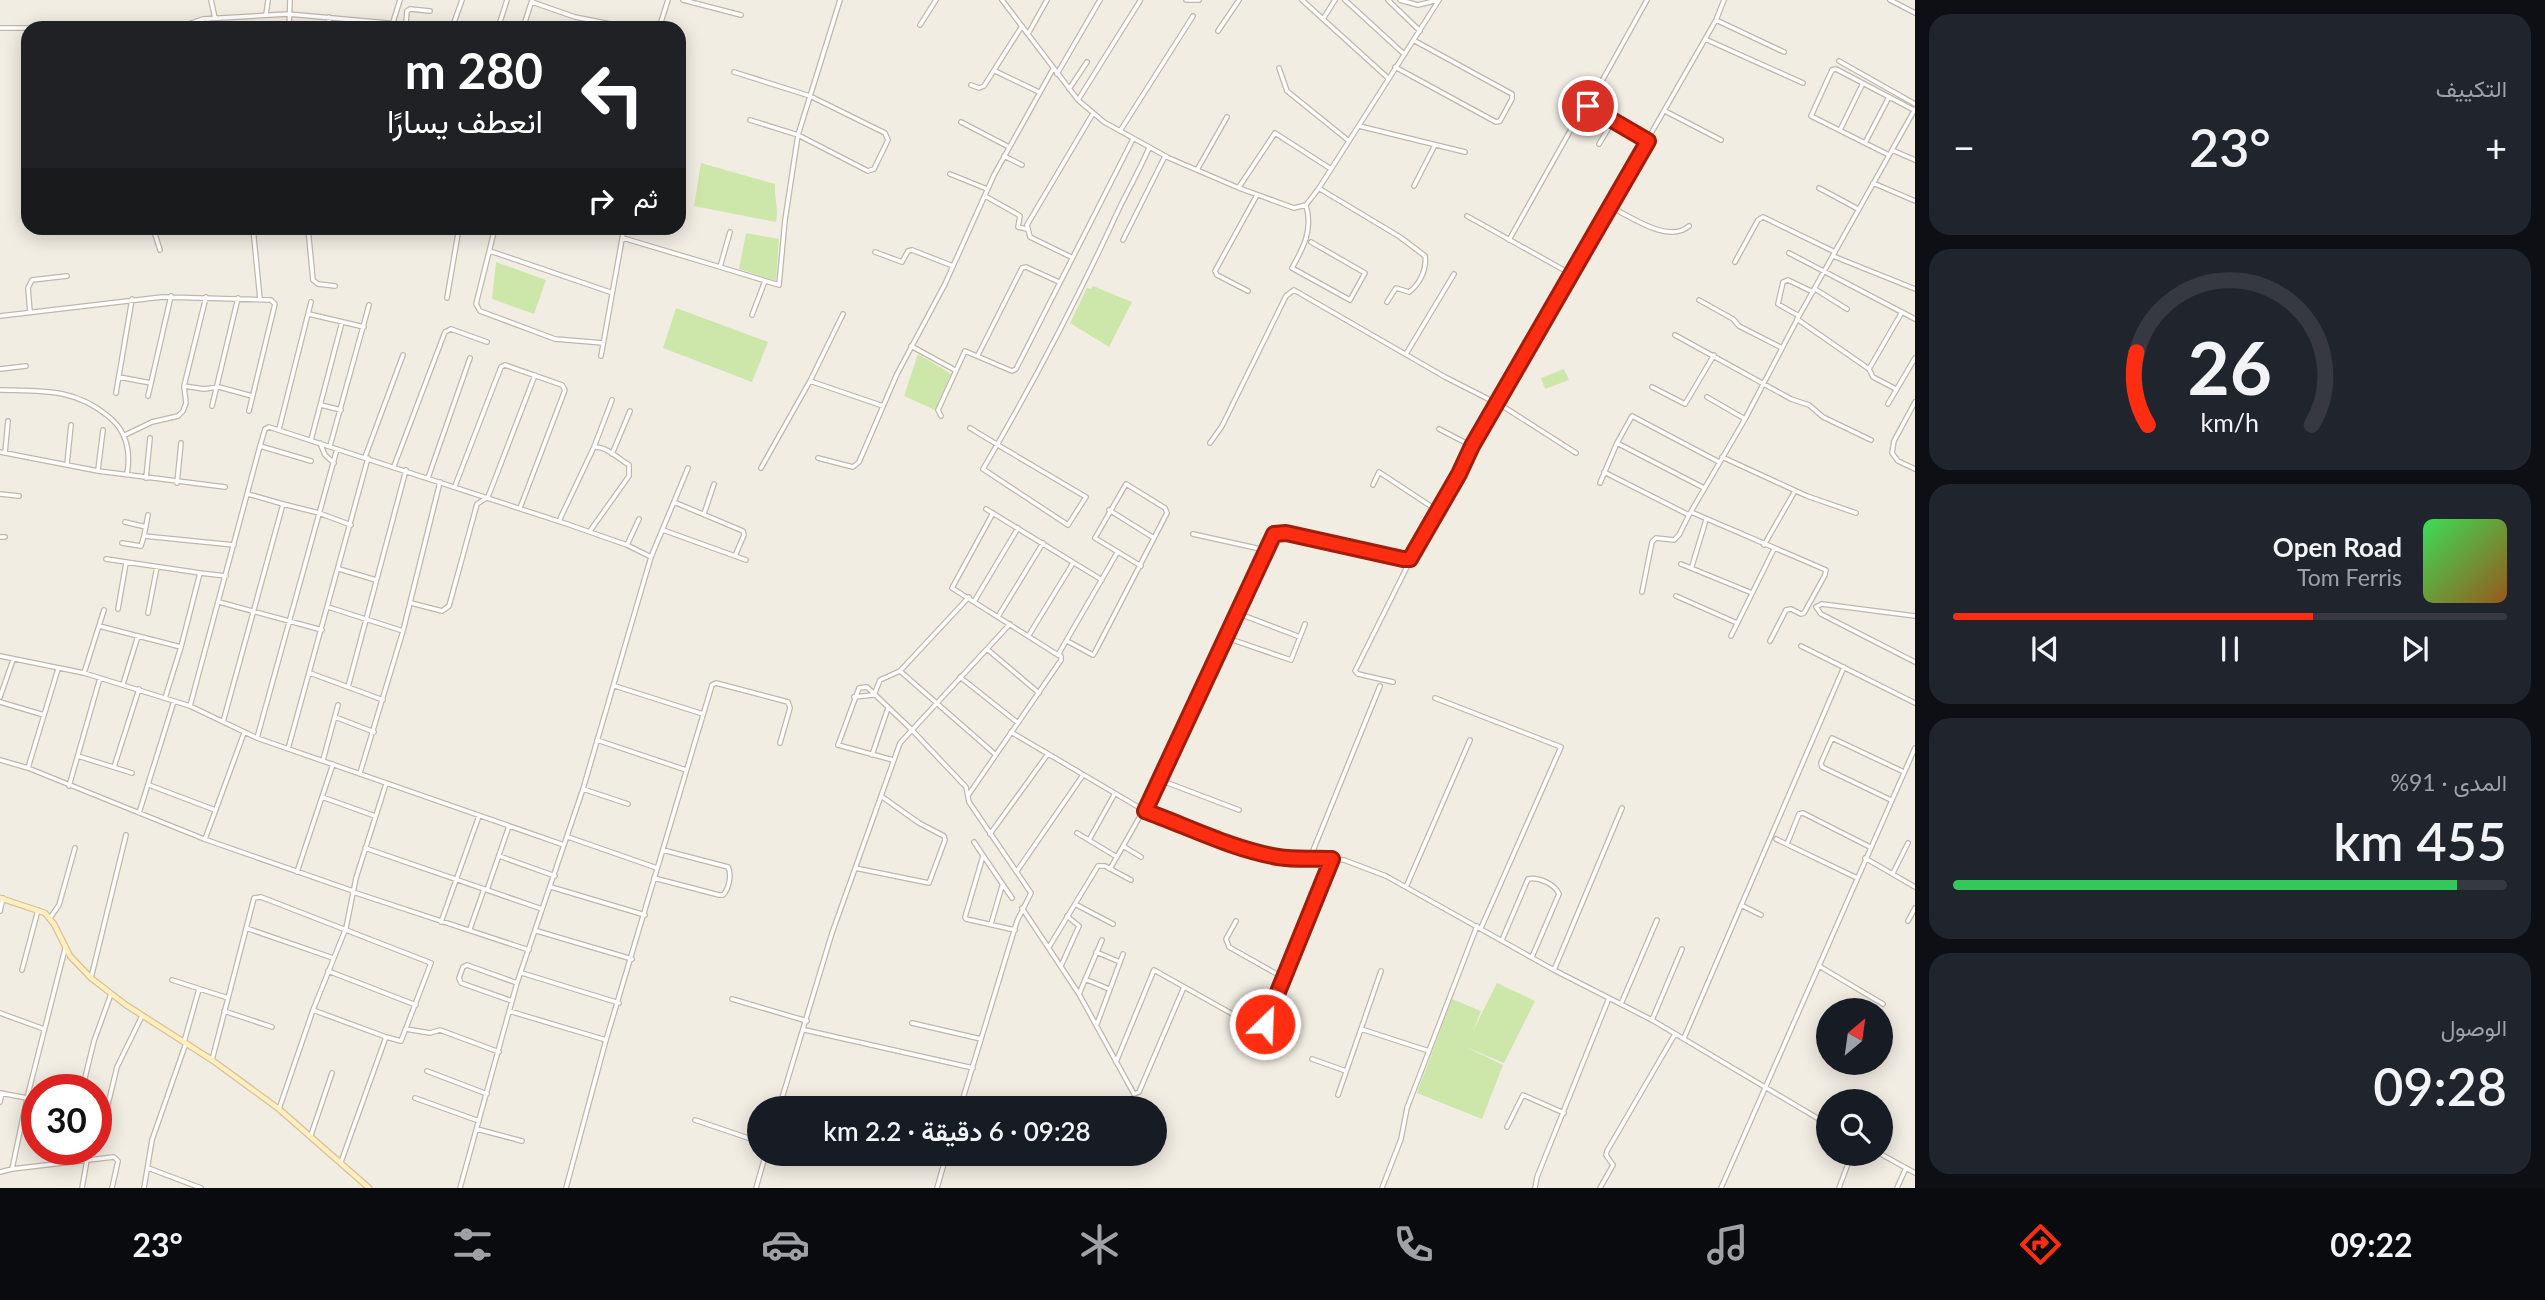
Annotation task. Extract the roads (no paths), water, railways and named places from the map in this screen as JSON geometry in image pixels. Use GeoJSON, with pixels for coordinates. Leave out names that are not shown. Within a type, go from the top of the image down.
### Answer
{"type":"FeatureCollection","features":[{"type":"Feature","properties":{"kind":"street"},"geometry":{"type":"LineString","coordinates":[[211,0],[215,18]]}},
{"type":"Feature","properties":{"kind":"street"},"geometry":{"type":"LineString","coordinates":[[266,15],[268,0]]}},
{"type":"Feature","properties":{"kind":"street"},"geometry":{"type":"LineString","coordinates":[[288,21],[290,0]]}},
{"type":"Feature","properties":{"kind":"street"},"geometry":{"type":"LineString","coordinates":[[393,21],[400,0]]}},
{"type":"Feature","properties":{"kind":"street"},"geometry":{"type":"LineString","coordinates":[[455,21],[461,0]]}},
{"type":"Feature","properties":{"kind":"street"},"geometry":{"type":"LineString","coordinates":[[500,21],[507,0]]}},
{"type":"Feature","properties":{"kind":"street"},"geometry":{"type":"LineString","coordinates":[[661,21],[668,0]]}},
{"type":"Feature","properties":{"kind":"street"},"geometry":{"type":"LineString","coordinates":[[683,0],[741,15]]}},
{"type":"Feature","properties":{"kind":"street"},"geometry":{"type":"LineString","coordinates":[[623,238],[778,285],[781,282],[785,220],[798,135],[841,0]]}},
{"type":"Feature","properties":{"kind":"street"},"geometry":{"type":"LineString","coordinates":[[920,24],[936,0]]}},
{"type":"Feature","properties":{"kind":"street"},"geometry":{"type":"LineString","coordinates":[[1002,0],[1077,100],[1093,114],[1149,148],[1197,170],[1257,195],[1294,208],[1305,208]]}},
{"type":"Feature","properties":{"kind":"street"},"geometry":{"type":"LineString","coordinates":[[1028,34],[1047,0]]}},
{"type":"Feature","properties":{"kind":"street"},"geometry":{"type":"LineString","coordinates":[[1057,74],[1100,0]]}},
{"type":"Feature","properties":{"kind":"street"},"geometry":{"type":"LineString","coordinates":[[1186,0],[1199,0]]}},
{"type":"Feature","properties":{"kind":"street"},"geometry":{"type":"LineString","coordinates":[[1218,31],[1239,0]]}},
{"type":"Feature","properties":{"kind":"street"},"geometry":{"type":"LineString","coordinates":[[1302,0],[1388,78]]}},
{"type":"Feature","properties":{"kind":"street"},"geometry":{"type":"LineString","coordinates":[[1323,19],[1335,0]]}},
{"type":"Feature","properties":{"kind":"street"},"geometry":{"type":"LineString","coordinates":[[1345,0],[1404,54]]}},
{"type":"Feature","properties":{"kind":"street"},"geometry":{"type":"LineString","coordinates":[[1388,0],[1420,31]]}},
{"type":"Feature","properties":{"kind":"street"},"geometry":{"type":"LineString","coordinates":[[1400,0],[1418,5],[1439,0]]}},
{"type":"Feature","properties":{"kind":"street"},"geometry":{"type":"LineString","coordinates":[[1311,242],[1365,273],[1350,300],[1292,268],[1304,247],[1308,233],[1305,208],[1439,0]]}},
{"type":"Feature","properties":{"kind":"street"},"geometry":{"type":"LineString","coordinates":[[1509,240],[1647,0]]}},
{"type":"Feature","properties":{"kind":"street"},"geometry":{"type":"LineString","coordinates":[[1393,682],[1358,674],[1356,668],[1410,559],[1472,446],[1665,111],[1716,20],[1724,0]]}},
{"type":"Feature","properties":{"kind":"street"},"geometry":{"type":"LineString","coordinates":[[1890,0],[1915,13]]}},
{"type":"Feature","properties":{"kind":"street"},"geometry":{"type":"LineString","coordinates":[[525,21],[532,1],[575,17],[595,21]]}},
{"type":"Feature","properties":{"kind":"street"},"geometry":{"type":"LineString","coordinates":[[1077,100],[1140,1]]}},
{"type":"Feature","properties":{"kind":"street"},"geometry":{"type":"LineString","coordinates":[[406,21],[410,9],[430,11]]}},
{"type":"Feature","properties":{"kind":"street"},"geometry":{"type":"LineString","coordinates":[[201,21],[288,14],[380,21]]}},
{"type":"Feature","properties":{"kind":"street"},"geometry":{"type":"LineString","coordinates":[[1120,131],[1192,16]]}},
{"type":"Feature","properties":{"kind":"street"},"geometry":{"type":"LineString","coordinates":[[1716,20],[1784,52]]}},
{"type":"Feature","properties":{"kind":"street"},"geometry":{"type":"LineString","coordinates":[[971,85],[981,88],[995,71],[1022,26]]}},
{"type":"Feature","properties":{"kind":"street"},"geometry":{"type":"LineString","coordinates":[[0,28],[21,27]]}},
{"type":"Feature","properties":{"kind":"street"},"geometry":{"type":"LineString","coordinates":[[1705,39],[1803,83]]}},
{"type":"Feature","properties":{"kind":"street"},"geometry":{"type":"LineString","coordinates":[[1395,67],[1496,122],[1500,121],[1512,99],[1511,94],[1414,40]]}},
{"type":"Feature","properties":{"kind":"street"},"geometry":{"type":"LineString","coordinates":[[1839,61],[1915,108]]}},
{"type":"Feature","properties":{"kind":"street"},"geometry":{"type":"LineString","coordinates":[[1069,89],[1087,62]]}},
{"type":"Feature","properties":{"kind":"street"},"geometry":{"type":"LineString","coordinates":[[1279,68],[1287,91],[1349,141]]}},
{"type":"Feature","properties":{"kind":"street"},"geometry":{"type":"LineString","coordinates":[[1915,108],[1834,68],[1811,112],[1812,116],[1865,143],[1915,160]]}},
{"type":"Feature","properties":{"kind":"street"},"geometry":{"type":"LineString","coordinates":[[818,458],[845,466],[856,466],[1004,156],[1053,69]]}},
{"type":"Feature","properties":{"kind":"street"},"geometry":{"type":"LineString","coordinates":[[995,71],[1039,92]]}},
{"type":"Feature","properties":{"kind":"street"},"geometry":{"type":"LineString","coordinates":[[734,72],[810,96],[885,133],[888,141],[874,169],[868,171],[798,135],[750,120]]}},
{"type":"Feature","properties":{"kind":"street"},"geometry":{"type":"LineString","coordinates":[[1840,130],[1863,83]]}},
{"type":"Feature","properties":{"kind":"street"},"geometry":{"type":"LineString","coordinates":[[1865,143],[1889,97]]}},
{"type":"Feature","properties":{"kind":"street"},"geometry":{"type":"LineString","coordinates":[[1588,106],[1648,141]]}},
{"type":"Feature","properties":{"kind":"street"},"geometry":{"type":"LineString","coordinates":[[1642,592],[1652,542],[1656,538],[1676,539],[1745,419],[1915,108]]}},
{"type":"Feature","properties":{"kind":"street"},"geometry":{"type":"LineString","coordinates":[[1665,111],[1721,140]]}},
{"type":"Feature","properties":{"kind":"street"},"geometry":{"type":"LineString","coordinates":[[1071,257],[1030,237],[1027,229],[1029,219],[1093,114]]}},
{"type":"Feature","properties":{"kind":"street"},"geometry":{"type":"LineString","coordinates":[[1197,170],[1227,117]]}},
{"type":"Feature","properties":{"kind":"street"},"geometry":{"type":"LineString","coordinates":[[961,121],[1009,147]]}},
{"type":"Feature","properties":{"kind":"street"},"geometry":{"type":"LineString","coordinates":[[1599,144],[1613,121]]}},
{"type":"Feature","properties":{"kind":"street"},"geometry":{"type":"LineString","coordinates":[[1359,126],[1465,152]]}},
{"type":"Feature","properties":{"kind":"street"},"geometry":{"type":"LineString","coordinates":[[1239,188],[1275,133],[1331,169]]}},
{"type":"Feature","properties":{"kind":"street"},"geometry":{"type":"LineString","coordinates":[[941,416],[938,410],[965,351],[1015,371],[1133,139]]}},
{"type":"Feature","properties":{"kind":"street"},"geometry":{"type":"LineString","coordinates":[[1414,186],[1435,145]]}},
{"type":"Feature","properties":{"kind":"street"},"geometry":{"type":"LineString","coordinates":[[970,428],[998,445],[1086,497],[1068,525],[983,469],[998,445],[1061,332],[1149,148]]}},
{"type":"Feature","properties":{"kind":"street"},"geometry":{"type":"LineString","coordinates":[[1004,156],[1022,165]]}},
{"type":"Feature","properties":{"kind":"street"},"geometry":{"type":"LineString","coordinates":[[1123,240],[1166,156]]}},
{"type":"Feature","properties":{"kind":"street"},"geometry":{"type":"LineString","coordinates":[[950,174],[988,189]]}},
{"type":"Feature","properties":{"kind":"street"},"geometry":{"type":"LineString","coordinates":[[1873,183],[1915,201]]}},
{"type":"Feature","properties":{"kind":"street"},"geometry":{"type":"LineString","coordinates":[[1319,188],[1400,237],[1425,256],[1426,265],[1416,287],[1409,292],[1396,288],[1387,302]]}},
{"type":"Feature","properties":{"kind":"street"},"geometry":{"type":"LineString","coordinates":[[1819,188],[1858,209]]}},
{"type":"Feature","properties":{"kind":"street"},"geometry":{"type":"LineString","coordinates":[[1248,291],[1217,275],[1215,271],[1257,195]]}},
{"type":"Feature","properties":{"kind":"street"},"geometry":{"type":"LineString","coordinates":[[985,196],[1020,216],[1017,228],[1027,229]]}},
{"type":"Feature","properties":{"kind":"street"},"geometry":{"type":"LineString","coordinates":[[1611,206],[1665,232],[1679,232],[1689,226]]}},
{"type":"Feature","properties":{"kind":"street"},"geometry":{"type":"LineString","coordinates":[[1467,216],[1571,274]]}},
{"type":"Feature","properties":{"kind":"street"},"geometry":{"type":"LineString","coordinates":[[1735,262],[1758,220],[1763,217],[1834,254],[1915,289]]}},
{"type":"Feature","properties":{"kind":"street"},"geometry":{"type":"LineString","coordinates":[[720,267],[730,232]]}},
{"type":"Feature","properties":{"kind":"street"},"geometry":{"type":"LineString","coordinates":[[155,235],[160,250]]}},
{"type":"Feature","properties":{"kind":"street"},"geometry":{"type":"LineString","coordinates":[[254,235],[260,299]]}},
{"type":"Feature","properties":{"kind":"street"},"geometry":{"type":"LineString","coordinates":[[309,235],[313,280],[318,284],[335,286]]}},
{"type":"Feature","properties":{"kind":"street"},"geometry":{"type":"LineString","coordinates":[[447,298],[458,235]]}},
{"type":"Feature","properties":{"kind":"street"},"geometry":{"type":"LineString","coordinates":[[493,235],[477,304],[480,311],[555,340],[603,343]]}},
{"type":"Feature","properties":{"kind":"street"},"geometry":{"type":"LineString","coordinates":[[601,356],[623,235]]}},
{"type":"Feature","properties":{"kind":"street"},"geometry":{"type":"LineString","coordinates":[[875,252],[902,262],[908,251],[912,250],[953,266]]}},
{"type":"Feature","properties":{"kind":"street"},"geometry":{"type":"LineString","coordinates":[[490,251],[611,292]]}},
{"type":"Feature","properties":{"kind":"street"},"geometry":{"type":"LineString","coordinates":[[1788,253],[1915,319]]}},
{"type":"Feature","properties":{"kind":"street"},"geometry":{"type":"LineString","coordinates":[[978,355],[1022,268],[1027,267],[1059,282]]}},
{"type":"Feature","properties":{"kind":"street"},"geometry":{"type":"LineString","coordinates":[[1406,355],[1454,274]]}},
{"type":"Feature","properties":{"kind":"street"},"geometry":{"type":"LineString","coordinates":[[30,312],[28,290],[32,280],[67,276]]}},
{"type":"Feature","properties":{"kind":"street"},"geometry":{"type":"LineString","coordinates":[[1847,309],[1788,280],[1783,282],[1779,306],[1869,369],[1873,377],[1896,389]]}},
{"type":"Feature","properties":{"kind":"street"},"geometry":{"type":"LineString","coordinates":[[752,315],[765,281]]}},
{"type":"Feature","properties":{"kind":"street"},"geometry":{"type":"LineString","coordinates":[[1210,443],[1222,426],[1290,291],[1298,290],[1576,453]]}},
{"type":"Feature","properties":{"kind":"street"},"geometry":{"type":"LineString","coordinates":[[0,316],[172,296],[271,300],[275,304],[249,411]]}},
{"type":"Feature","properties":{"kind":"street"},"geometry":{"type":"LineString","coordinates":[[148,396],[172,296]]}},
{"type":"Feature","properties":{"kind":"street"},"geometry":{"type":"LineString","coordinates":[[125,435],[152,422],[182,413],[186,406],[184,386],[206,297]]}},
{"type":"Feature","properties":{"kind":"street"},"geometry":{"type":"LineString","coordinates":[[212,406],[238,298]]}},
{"type":"Feature","properties":{"kind":"street"},"geometry":{"type":"LineString","coordinates":[[116,393],[132,299]]}},
{"type":"Feature","properties":{"kind":"street"},"geometry":{"type":"LineString","coordinates":[[1699,300],[1733,319],[1739,326],[1782,348]]}},
{"type":"Feature","properties":{"kind":"street"},"geometry":{"type":"LineString","coordinates":[[279,429],[311,302]]}},
{"type":"Feature","properties":{"kind":"street"},"geometry":{"type":"LineString","coordinates":[[330,446],[369,305]]}},
{"type":"Feature","properties":{"kind":"street"},"geometry":{"type":"LineString","coordinates":[[1869,369],[1902,312]]}},
{"type":"Feature","properties":{"kind":"street"},"geometry":{"type":"LineString","coordinates":[[309,314],[364,327]]}},
{"type":"Feature","properties":{"kind":"street"},"geometry":{"type":"LineString","coordinates":[[761,468],[810,381],[843,314]]}},
{"type":"Feature","properties":{"kind":"street"},"geometry":{"type":"LineString","coordinates":[[311,440],[342,322]]}},
{"type":"Feature","properties":{"kind":"street"},"geometry":{"type":"LineString","coordinates":[[394,466],[445,332],[451,329],[487,342]]}},
{"type":"Feature","properties":{"kind":"street"},"geometry":{"type":"LineString","coordinates":[[1675,335],[1791,399],[1809,405],[1823,417],[1871,440]]}},
{"type":"Feature","properties":{"kind":"street"},"geometry":{"type":"LineString","coordinates":[[911,346],[955,370]]}},
{"type":"Feature","properties":{"kind":"street"},"geometry":{"type":"LineString","coordinates":[[288,750],[351,525],[366,457],[403,355]]}},
{"type":"Feature","properties":{"kind":"street"},"geometry":{"type":"LineString","coordinates":[[1651,387],[1685,404],[1714,355]]}},
{"type":"Feature","properties":{"kind":"street"},"geometry":{"type":"LineString","coordinates":[[428,478],[470,358]]}},
{"type":"Feature","properties":{"kind":"street"},"geometry":{"type":"LineString","coordinates":[[1888,404],[1915,358]]}},
{"type":"Feature","properties":{"kind":"street"},"geometry":{"type":"LineString","coordinates":[[455,486],[501,367],[505,365],[562,384],[565,390],[520,508]]}},
{"type":"Feature","properties":{"kind":"street"},"geometry":{"type":"LineString","coordinates":[[0,369],[26,366]]}},
{"type":"Feature","properties":{"kind":"street"},"geometry":{"type":"LineString","coordinates":[[410,603],[442,611],[447,609],[477,504],[488,497],[535,375]]}},
{"type":"Feature","properties":{"kind":"street"},"geometry":{"type":"LineString","coordinates":[[119,377],[151,383]]}},
{"type":"Feature","properties":{"kind":"street"},"geometry":{"type":"LineString","coordinates":[[810,381],[883,406]]}},
{"type":"Feature","properties":{"kind":"street"},"geometry":{"type":"LineString","coordinates":[[184,386],[204,389],[217,387],[252,397]]}},
{"type":"Feature","properties":{"kind":"street"},"geometry":{"type":"LineString","coordinates":[[0,390],[82,398],[115,421],[125,435],[129,455],[127,475]]}},
{"type":"Feature","properties":{"kind":"street"},"geometry":{"type":"LineString","coordinates":[[1707,397],[1745,419]]}},
{"type":"Feature","properties":{"kind":"street"},"geometry":{"type":"LineString","coordinates":[[559,522],[594,447],[612,400]]}},
{"type":"Feature","properties":{"kind":"street"},"geometry":{"type":"LineString","coordinates":[[1915,402],[1894,442],[1892,453],[1898,461],[1915,469]]}},
{"type":"Feature","properties":{"kind":"street"},"geometry":{"type":"LineString","coordinates":[[321,405],[341,410]]}},
{"type":"Feature","properties":{"kind":"street"},"geometry":{"type":"LineString","coordinates":[[612,454],[630,411]]}},
{"type":"Feature","properties":{"kind":"street"},"geometry":{"type":"LineString","coordinates":[[1600,483],[1617,443],[1634,416],[1719,462]]}},
{"type":"Feature","properties":{"kind":"street"},"geometry":{"type":"LineString","coordinates":[[8,421],[2,453],[98,471],[226,487]]}},
{"type":"Feature","properties":{"kind":"street"},"geometry":{"type":"LineString","coordinates":[[66,464],[71,425]]}},
{"type":"Feature","properties":{"kind":"street"},"geometry":{"type":"LineString","coordinates":[[190,706],[266,427],[488,497],[627,545],[652,557]]}},
{"type":"Feature","properties":{"kind":"street"},"geometry":{"type":"LineString","coordinates":[[1439,429],[1472,446]]}},
{"type":"Feature","properties":{"kind":"street"},"geometry":{"type":"LineString","coordinates":[[98,471],[103,430]]}},
{"type":"Feature","properties":{"kind":"street"},"geometry":{"type":"LineString","coordinates":[[146,478],[150,438]]}},
{"type":"Feature","properties":{"kind":"street"},"geometry":{"type":"LineString","coordinates":[[177,482],[181,443]]}},
{"type":"Feature","properties":{"kind":"street"},"geometry":{"type":"LineString","coordinates":[[320,443],[325,455],[334,463]]}},
{"type":"Feature","properties":{"kind":"street"},"geometry":{"type":"LineString","coordinates":[[1617,443],[1704,488]]}},
{"type":"Feature","properties":{"kind":"street"},"geometry":{"type":"LineString","coordinates":[[260,446],[311,461]]}},
{"type":"Feature","properties":{"kind":"street"},"geometry":{"type":"LineString","coordinates":[[589,532],[629,476],[629,465],[599,446],[594,447]]}},
{"type":"Feature","properties":{"kind":"street"},"geometry":{"type":"LineString","coordinates":[[257,738],[337,449]]}},
{"type":"Feature","properties":{"kind":"street"},"geometry":{"type":"LineString","coordinates":[[1722,457],[1795,491],[1856,513]]}},
{"type":"Feature","properties":{"kind":"street"},"geometry":{"type":"LineString","coordinates":[[460,1188],[517,983],[568,837],[652,557],[688,468]]}},
{"type":"Feature","properties":{"kind":"street"},"geometry":{"type":"LineString","coordinates":[[348,687],[405,470]]}},
{"type":"Feature","properties":{"kind":"street"},"geometry":{"type":"LineString","coordinates":[[1604,471],[1690,513],[1823,568],[1826,572],[1804,613],[1791,608],[1786,610],[1770,641]]}},
{"type":"Feature","properties":{"kind":"street"},"geometry":{"type":"LineString","coordinates":[[1373,485],[1380,472],[1438,511]]}},
{"type":"Feature","properties":{"kind":"street"},"geometry":{"type":"LineString","coordinates":[[360,774],[403,631],[440,482]]}},
{"type":"Feature","properties":{"kind":"street"},"geometry":{"type":"LineString","coordinates":[[704,514],[715,484]]}},
{"type":"Feature","properties":{"kind":"street"},"geometry":{"type":"LineString","coordinates":[[1067,641],[1093,655],[1141,566],[1168,510],[1126,484],[1095,538],[1141,566]]}},
{"type":"Feature","properties":{"kind":"street"},"geometry":{"type":"LineString","coordinates":[[1764,545],[1795,491]]}},
{"type":"Feature","properties":{"kind":"street"},"geometry":{"type":"LineString","coordinates":[[0,494],[19,496]]}},
{"type":"Feature","properties":{"kind":"street"},"geometry":{"type":"LineString","coordinates":[[248,494],[319,513],[351,525]]}},
{"type":"Feature","properties":{"kind":"street"},"geometry":{"type":"LineString","coordinates":[[674,502],[743,531],[744,535],[735,556]]}},
{"type":"Feature","properties":{"kind":"street"},"geometry":{"type":"LineString","coordinates":[[223,722],[283,504]]}},
{"type":"Feature","properties":{"kind":"street"},"geometry":{"type":"LineString","coordinates":[[986,509],[1102,580]]}},
{"type":"Feature","properties":{"kind":"street"},"geometry":{"type":"LineString","coordinates":[[1109,510],[1154,538]]}},
{"type":"Feature","properties":{"kind":"street"},"geometry":{"type":"LineString","coordinates":[[969,794],[1061,660],[1061,656],[999,615],[952,588],[993,513]]}},
{"type":"Feature","properties":{"kind":"street"},"geometry":{"type":"LineString","coordinates":[[121,543],[141,545],[148,515]]}},
{"type":"Feature","properties":{"kind":"street"},"geometry":{"type":"LineString","coordinates":[[627,545],[639,519]]}},
{"type":"Feature","properties":{"kind":"street"},"geometry":{"type":"LineString","coordinates":[[1692,566],[1706,520]]}},
{"type":"Feature","properties":{"kind":"street"},"geometry":{"type":"LineString","coordinates":[[125,522],[146,527]]}},
{"type":"Feature","properties":{"kind":"street"},"geometry":{"type":"LineString","coordinates":[[975,600],[1018,528]]}},
{"type":"Feature","properties":{"kind":"street"},"geometry":{"type":"LineString","coordinates":[[663,530],[746,560]]}},
{"type":"Feature","properties":{"kind":"street"},"geometry":{"type":"LineString","coordinates":[[1110,869],[1160,780],[1274,534],[1280,532],[1410,559]]}},
{"type":"Feature","properties":{"kind":"street"},"geometry":{"type":"LineString","coordinates":[[1193,534],[1265,550]]}},
{"type":"Feature","properties":{"kind":"street"},"geometry":{"type":"LineString","coordinates":[[144,536],[234,545]]}},
{"type":"Feature","properties":{"kind":"street"},"geometry":{"type":"LineString","coordinates":[[999,615],[1042,543]]}},
{"type":"Feature","properties":{"kind":"street"},"geometry":{"type":"LineString","coordinates":[[1731,636],[1774,549]]}},
{"type":"Feature","properties":{"kind":"street"},"geometry":{"type":"LineString","coordinates":[[1058,654],[1117,553]]}},
{"type":"Feature","properties":{"kind":"street"},"geometry":{"type":"LineString","coordinates":[[106,559],[226,576]]}},
{"type":"Feature","properties":{"kind":"street"},"geometry":{"type":"LineString","coordinates":[[118,609],[127,562]]}},
{"type":"Feature","properties":{"kind":"street"},"geometry":{"type":"LineString","coordinates":[[1029,635],[1073,562]]}},
{"type":"Feature","properties":{"kind":"street"},"geometry":{"type":"LineString","coordinates":[[1681,564],[1752,593]]}},
{"type":"Feature","properties":{"kind":"street"},"geometry":{"type":"LineString","coordinates":[[148,612],[157,567]]}},
{"type":"Feature","properties":{"kind":"street"},"geometry":{"type":"LineString","coordinates":[[339,569],[376,580]]}},
{"type":"Feature","properties":{"kind":"street"},"geometry":{"type":"LineString","coordinates":[[165,698],[200,573]]}},
{"type":"Feature","properties":{"kind":"street"},"geometry":{"type":"LineString","coordinates":[[1676,596],[1737,623]]}},
{"type":"Feature","properties":{"kind":"street"},"geometry":{"type":"LineString","coordinates":[[874,695],[880,680],[900,671],[969,597]]}},
{"type":"Feature","properties":{"kind":"street"},"geometry":{"type":"LineString","coordinates":[[219,602],[322,630]]}},
{"type":"Feature","properties":{"kind":"street"},"geometry":{"type":"LineString","coordinates":[[1915,616],[1822,604],[1816,607],[1821,614],[1915,662]]}},
{"type":"Feature","properties":{"kind":"street"},"geometry":{"type":"LineString","coordinates":[[328,607],[403,631]]}},
{"type":"Feature","properties":{"kind":"street"},"geometry":{"type":"LineString","coordinates":[[84,673],[104,610]]}},
{"type":"Feature","properties":{"kind":"street"},"geometry":{"type":"LineString","coordinates":[[1237,613],[1300,637]]}},
{"type":"Feature","properties":{"kind":"street"},"geometry":{"type":"LineString","coordinates":[[783,1096],[832,933],[902,739],[1010,624]]}},
{"type":"Feature","properties":{"kind":"street"},"geometry":{"type":"LineString","coordinates":[[1227,638],[1291,660],[1305,624]]}},
{"type":"Feature","properties":{"kind":"street"},"geometry":{"type":"LineString","coordinates":[[99,626],[181,647]]}},
{"type":"Feature","properties":{"kind":"street"},"geometry":{"type":"LineString","coordinates":[[123,684],[138,636]]}},
{"type":"Feature","properties":{"kind":"street"},"geometry":{"type":"LineString","coordinates":[[1801,646],[1915,703]]}},
{"type":"Feature","properties":{"kind":"street"},"geometry":{"type":"LineString","coordinates":[[987,649],[1039,693]]}},
{"type":"Feature","properties":{"kind":"street"},"geometry":{"type":"LineString","coordinates":[[0,656],[84,673],[190,706],[244,733],[288,750],[565,845]]}},
{"type":"Feature","properties":{"kind":"street"},"geometry":{"type":"LineString","coordinates":[[13,659],[0,700],[44,716]]}},
{"type":"Feature","properties":{"kind":"street"},"geometry":{"type":"LineString","coordinates":[[1684,1039],[1844,667]]}},
{"type":"Feature","properties":{"kind":"street"},"geometry":{"type":"LineString","coordinates":[[28,768],[58,669]]}},
{"type":"Feature","properties":{"kind":"street"},"geometry":{"type":"LineString","coordinates":[[900,671],[996,756]]}},
{"type":"Feature","properties":{"kind":"street"},"geometry":{"type":"LineString","coordinates":[[310,673],[383,700]]}},
{"type":"Feature","properties":{"kind":"street"},"geometry":{"type":"LineString","coordinates":[[960,677],[1018,723]]}},
{"type":"Feature","properties":{"kind":"street"},"geometry":{"type":"LineString","coordinates":[[69,786],[100,678]]}},
{"type":"Feature","properties":{"kind":"street"},"geometry":{"type":"LineString","coordinates":[[566,1188],[654,878],[714,683],[785,701],[790,705],[780,744]]}},
{"type":"Feature","properties":{"kind":"street"},"geometry":{"type":"LineString","coordinates":[[614,686],[703,714]]}},
{"type":"Feature","properties":{"kind":"street"},"geometry":{"type":"LineString","coordinates":[[1310,858],[1380,686]]}},
{"type":"Feature","properties":{"kind":"street"},"geometry":{"type":"LineString","coordinates":[[893,760],[840,746],[838,743],[859,688],[867,688],[967,787],[968,802],[1031,892],[1022,908],[964,1096]]}},
{"type":"Feature","properties":{"kind":"street"},"geometry":{"type":"LineString","coordinates":[[114,767],[139,690]]}},
{"type":"Feature","properties":{"kind":"street"},"geometry":{"type":"LineString","coordinates":[[854,697],[874,695]]}},
{"type":"Feature","properties":{"kind":"street"},"geometry":{"type":"LineString","coordinates":[[1382,1188],[1401,1139],[1407,1108],[1479,927],[1560,747],[1436,698]]}},
{"type":"Feature","properties":{"kind":"street"},"geometry":{"type":"LineString","coordinates":[[139,814],[174,701]]}},
{"type":"Feature","properties":{"kind":"street"},"geometry":{"type":"LineString","coordinates":[[322,761],[338,705]]}},
{"type":"Feature","properties":{"kind":"street"},"geometry":{"type":"LineString","coordinates":[[872,755],[888,708]]}},
{"type":"Feature","properties":{"kind":"street"},"geometry":{"type":"LineString","coordinates":[[335,717],[374,732]]}},
{"type":"Feature","properties":{"kind":"street"},"geometry":{"type":"LineString","coordinates":[[1011,732],[1144,811],[1227,844],[1293,859],[1332,859],[1363,866],[1652,1020],[1816,1117]]}},
{"type":"Feature","properties":{"kind":"street"},"geometry":{"type":"LineString","coordinates":[[204,839],[244,733]]}},
{"type":"Feature","properties":{"kind":"street"},"geometry":{"type":"LineString","coordinates":[[1891,800],[1822,767],[1821,763],[1832,738],[1904,772]]}},
{"type":"Feature","properties":{"kind":"street"},"geometry":{"type":"LineString","coordinates":[[597,740],[686,770]]}},
{"type":"Feature","properties":{"kind":"street"},"geometry":{"type":"LineString","coordinates":[[1406,887],[1470,740]]}},
{"type":"Feature","properties":{"kind":"street"},"geometry":{"type":"LineString","coordinates":[[1721,1188],[1915,748]]}},
{"type":"Feature","properties":{"kind":"street"},"geometry":{"type":"LineString","coordinates":[[990,834],[1048,754]]}},
{"type":"Feature","properties":{"kind":"street"},"geometry":{"type":"LineString","coordinates":[[78,756],[132,773]]}},
{"type":"Feature","properties":{"kind":"street"},"geometry":{"type":"LineString","coordinates":[[0,760],[28,768],[204,839],[528,950]]}},
{"type":"Feature","properties":{"kind":"street"},"geometry":{"type":"LineString","coordinates":[[297,872],[333,764]]}},
{"type":"Feature","properties":{"kind":"street"},"geometry":{"type":"LineString","coordinates":[[1017,872],[1083,775]]}},
{"type":"Feature","properties":{"kind":"street"},"geometry":{"type":"LineString","coordinates":[[1160,780],[1239,810]]}},
{"type":"Feature","properties":{"kind":"street"},"geometry":{"type":"LineString","coordinates":[[279,1109],[332,958],[346,928],[353,891],[386,784]]}},
{"type":"Feature","properties":{"kind":"street"},"geometry":{"type":"LineString","coordinates":[[149,785],[215,810]]}},
{"type":"Feature","properties":{"kind":"street"},"geometry":{"type":"LineString","coordinates":[[583,789],[628,804]]}},
{"type":"Feature","properties":{"kind":"street"},"geometry":{"type":"LineString","coordinates":[[1088,840],[1114,795]]}},
{"type":"Feature","properties":{"kind":"street"},"geometry":{"type":"LineString","coordinates":[[855,868],[929,883],[943,847],[944,836],[881,796]]}},
{"type":"Feature","properties":{"kind":"street"},"geometry":{"type":"LineString","coordinates":[[322,797],[375,816]]}},
{"type":"Feature","properties":{"kind":"street"},"geometry":{"type":"LineString","coordinates":[[1554,970],[1622,808]]}},
{"type":"Feature","properties":{"kind":"street"},"geometry":{"type":"LineString","coordinates":[[1787,844],[1799,814],[1803,813],[1870,848]]}},
{"type":"Feature","properties":{"kind":"street"},"geometry":{"type":"LineString","coordinates":[[441,922],[479,816]]}},
{"type":"Feature","properties":{"kind":"street"},"geometry":{"type":"LineString","coordinates":[[470,929],[509,826]]}},
{"type":"Feature","properties":{"kind":"street"},"geometry":{"type":"LineString","coordinates":[[1077,833],[1117,857]]}},
{"type":"Feature","properties":{"kind":"street"},"geometry":{"type":"LineString","coordinates":[[91,978],[126,835]]}},
{"type":"Feature","properties":{"kind":"street"},"geometry":{"type":"LineString","coordinates":[[568,837],[657,868]]}},
{"type":"Feature","properties":{"kind":"street"},"geometry":{"type":"LineString","coordinates":[[1776,839],[1857,878]]}},
{"type":"Feature","properties":{"kind":"street"},"geometry":{"type":"LineString","coordinates":[[974,842],[1012,898]]}},
{"type":"Feature","properties":{"kind":"street"},"geometry":{"type":"LineString","coordinates":[[1893,873],[1908,843]]}},
{"type":"Feature","properties":{"kind":"street"},"geometry":{"type":"LineString","coordinates":[[1123,846],[1141,857]]}},
{"type":"Feature","properties":{"kind":"street"},"geometry":{"type":"LineString","coordinates":[[50,918],[59,905],[75,848]]}},
{"type":"Feature","properties":{"kind":"street"},"geometry":{"type":"LineString","coordinates":[[365,848],[543,910]]}},
{"type":"Feature","properties":{"kind":"street"},"geometry":{"type":"LineString","coordinates":[[654,878],[719,895],[723,895],[726,890],[730,874],[728,867],[663,850]]}},
{"type":"Feature","properties":{"kind":"street"},"geometry":{"type":"LineString","coordinates":[[499,856],[555,876]]}},
{"type":"Feature","properties":{"kind":"street"},"geometry":{"type":"LineString","coordinates":[[983,856],[965,917],[1015,930]]}},
{"type":"Feature","properties":{"kind":"street"},"geometry":{"type":"LineString","coordinates":[[1866,858],[1915,887]]}},
{"type":"Feature","properties":{"kind":"street"},"geometry":{"type":"LineString","coordinates":[[1116,1062],[1152,971],[1261,1030],[1332,859]]}},
{"type":"Feature","properties":{"kind":"street"},"geometry":{"type":"LineString","coordinates":[[1049,947],[1098,866],[1131,880]]}},
{"type":"Feature","properties":{"kind":"street"},"geometry":{"type":"LineString","coordinates":[[1502,940],[1528,879],[1534,878],[1552,885],[1559,894],[1532,957]]}},
{"type":"Feature","properties":{"kind":"street"},"geometry":{"type":"LineString","coordinates":[[991,924],[1003,884]]}},
{"type":"Feature","properties":{"kind":"street"},"geometry":{"type":"LineString","coordinates":[[551,887],[645,915]]}},
{"type":"Feature","properties":{"kind":"street"},"geometry":{"type":"LineString","coordinates":[[212,1060],[252,901],[257,896],[430,962],[401,1041],[313,1010]]}},
{"type":"Feature","properties":{"kind":"street"},"geometry":{"type":"LineString","coordinates":[[0,911],[1,898],[38,910],[50,918],[65,948],[91,978],[279,1109],[369,1188]]}},
{"type":"Feature","properties":{"kind":"street"},"geometry":{"type":"LineString","coordinates":[[1075,904],[1113,924]]}},
{"type":"Feature","properties":{"kind":"street"},"geometry":{"type":"LineString","coordinates":[[1741,905],[1761,915]]}},
{"type":"Feature","properties":{"kind":"street"},"geometry":{"type":"LineString","coordinates":[[1022,908],[1079,994],[1134,1094],[1137,1094],[1184,987]]}},
{"type":"Feature","properties":{"kind":"street"},"geometry":{"type":"LineString","coordinates":[[1908,921],[1915,908]]}},
{"type":"Feature","properties":{"kind":"street"},"geometry":{"type":"LineString","coordinates":[[22,970],[38,910]]}},
{"type":"Feature","properties":{"kind":"street"},"geometry":{"type":"LineString","coordinates":[[1061,966],[1079,926],[1067,916]]}},
{"type":"Feature","properties":{"kind":"street"},"geometry":{"type":"LineString","coordinates":[[1621,1004],[1657,920]]}},
{"type":"Feature","properties":{"kind":"street"},"geometry":{"type":"LineString","coordinates":[[1236,921],[1226,939],[1229,947],[1275,973],[1286,974]]}},
{"type":"Feature","properties":{"kind":"street"},"geometry":{"type":"LineString","coordinates":[[246,928],[332,958]]}},
{"type":"Feature","properties":{"kind":"street"},"geometry":{"type":"LineString","coordinates":[[537,931],[632,959]]}},
{"type":"Feature","properties":{"kind":"street"},"geometry":{"type":"LineString","coordinates":[[1079,994],[1102,940]]}},
{"type":"Feature","properties":{"kind":"street"},"geometry":{"type":"LineString","coordinates":[[33,1074],[65,948]]}},
{"type":"Feature","properties":{"kind":"street"},"geometry":{"type":"LineString","coordinates":[[1652,1020],[1682,949]]}},
{"type":"Feature","properties":{"kind":"street"},"geometry":{"type":"LineString","coordinates":[[1096,952],[1120,962]]}},
{"type":"Feature","properties":{"kind":"street"},"geometry":{"type":"LineString","coordinates":[[1097,1026],[1123,954]]}},
{"type":"Feature","properties":{"kind":"street"},"geometry":{"type":"LineString","coordinates":[[512,1001],[461,983],[459,978],[463,967],[467,965],[517,983]]}},
{"type":"Feature","properties":{"kind":"street"},"geometry":{"type":"LineString","coordinates":[[1819,966],[1873,998]]}},
{"type":"Feature","properties":{"kind":"street"},"geometry":{"type":"LineString","coordinates":[[328,971],[416,1005]]}},
{"type":"Feature","properties":{"kind":"street"},"geometry":{"type":"LineString","coordinates":[[1338,1095],[1381,971]]}},
{"type":"Feature","properties":{"kind":"street"},"geometry":{"type":"LineString","coordinates":[[522,973],[619,1003]]}},
{"type":"Feature","properties":{"kind":"street"},"geometry":{"type":"LineString","coordinates":[[1085,979],[1110,989]]}},
{"type":"Feature","properties":{"kind":"street"},"geometry":{"type":"LineString","coordinates":[[172,980],[228,998]]}},
{"type":"Feature","properties":{"kind":"street"},"geometry":{"type":"LineString","coordinates":[[144,1188],[152,1140],[185,1043],[199,989]]}},
{"type":"Feature","properties":{"kind":"street"},"geometry":{"type":"LineString","coordinates":[[86,1074],[94,1041],[111,994]]}},
{"type":"Feature","properties":{"kind":"street"},"geometry":{"type":"LineString","coordinates":[[1535,1188],[1537,1177],[1609,998]]}},
{"type":"Feature","properties":{"kind":"street"},"geometry":{"type":"LineString","coordinates":[[732,999],[807,1021]]}},
{"type":"Feature","properties":{"kind":"street"},"geometry":{"type":"LineString","coordinates":[[224,1011],[272,1027]]}},
{"type":"Feature","properties":{"kind":"street"},"geometry":{"type":"LineString","coordinates":[[509,1011],[607,1040]]}},
{"type":"Feature","properties":{"kind":"street"},"geometry":{"type":"LineString","coordinates":[[0,1013],[44,1028]]}},
{"type":"Feature","properties":{"kind":"street"},"geometry":{"type":"LineString","coordinates":[[112,1088],[117,1067],[142,1016]]}},
{"type":"Feature","properties":{"kind":"street"},"geometry":{"type":"LineString","coordinates":[[912,1023],[981,1039]]}},
{"type":"Feature","properties":{"kind":"street"},"geometry":{"type":"LineString","coordinates":[[406,1029],[430,1033],[440,1030],[499,1052]]}},
{"type":"Feature","properties":{"kind":"street"},"geometry":{"type":"LineString","coordinates":[[1361,1029],[1429,1051]]}},
{"type":"Feature","properties":{"kind":"street"},"geometry":{"type":"LineString","coordinates":[[804,1030],[973,1068]]}},
{"type":"Feature","properties":{"kind":"street"},"geometry":{"type":"LineString","coordinates":[[1600,1188],[1613,1165],[1606,1155],[1607,1151],[1675,1034]]}},
{"type":"Feature","properties":{"kind":"street"},"geometry":{"type":"LineString","coordinates":[[341,1162],[386,1037]]}},
{"type":"Feature","properties":{"kind":"street"},"geometry":{"type":"LineString","coordinates":[[1312,1059],[1346,1071]]}},
{"type":"Feature","properties":{"kind":"street"},"geometry":{"type":"LineString","coordinates":[[427,1072],[487,1094]]}},
{"type":"Feature","properties":{"kind":"street"},"geometry":{"type":"LineString","coordinates":[[311,1135],[332,1073]]}},
{"type":"Feature","properties":{"kind":"street"},"geometry":{"type":"LineString","coordinates":[[0,1102],[1,1093],[21,1097]]}},
{"type":"Feature","properties":{"kind":"street"},"geometry":{"type":"LineString","coordinates":[[1507,1127],[1523,1095],[1564,1113]]}},
{"type":"Feature","properties":{"kind":"street"},"geometry":{"type":"LineString","coordinates":[[415,1098],[479,1122]]}},
{"type":"Feature","properties":{"kind":"street"},"geometry":{"type":"LineString","coordinates":[[695,1120],[747,1138]]}},
{"type":"Feature","properties":{"kind":"street"},"geometry":{"type":"LineString","coordinates":[[12,1168],[21,1126]]}},
{"type":"Feature","properties":{"kind":"street"},"geometry":{"type":"LineString","coordinates":[[477,1129],[522,1142]]}},
{"type":"Feature","properties":{"kind":"street"},"geometry":{"type":"LineString","coordinates":[[112,1158],[118,1161],[112,1188]]}},
{"type":"Feature","properties":{"kind":"street"},"geometry":{"type":"LineString","coordinates":[[1893,1161],[1915,1173]]}},
{"type":"Feature","properties":{"kind":"street"},"geometry":{"type":"LineString","coordinates":[[0,1172],[40,1165]]}},
{"type":"Feature","properties":{"kind":"street"},"geometry":{"type":"LineString","coordinates":[[82,1188],[86,1165]]}},
{"type":"Feature","properties":{"kind":"street"},"geometry":{"type":"LineString","coordinates":[[756,1188],[762,1166]]}},
{"type":"Feature","properties":{"kind":"street"},"geometry":{"type":"LineString","coordinates":[[937,1188],[943,1166]]}},
{"type":"Feature","properties":{"kind":"street"},"geometry":{"type":"LineString","coordinates":[[1839,1188],[1848,1166]]}},
{"type":"Feature","properties":{"kind":"street"},"geometry":{"type":"LineString","coordinates":[[147,1167],[201,1188]]}},
{"type":"Feature","properties":{"kind":"street"},"geometry":{"type":"LineString","coordinates":[[1897,1188],[1906,1168]]}}]}
